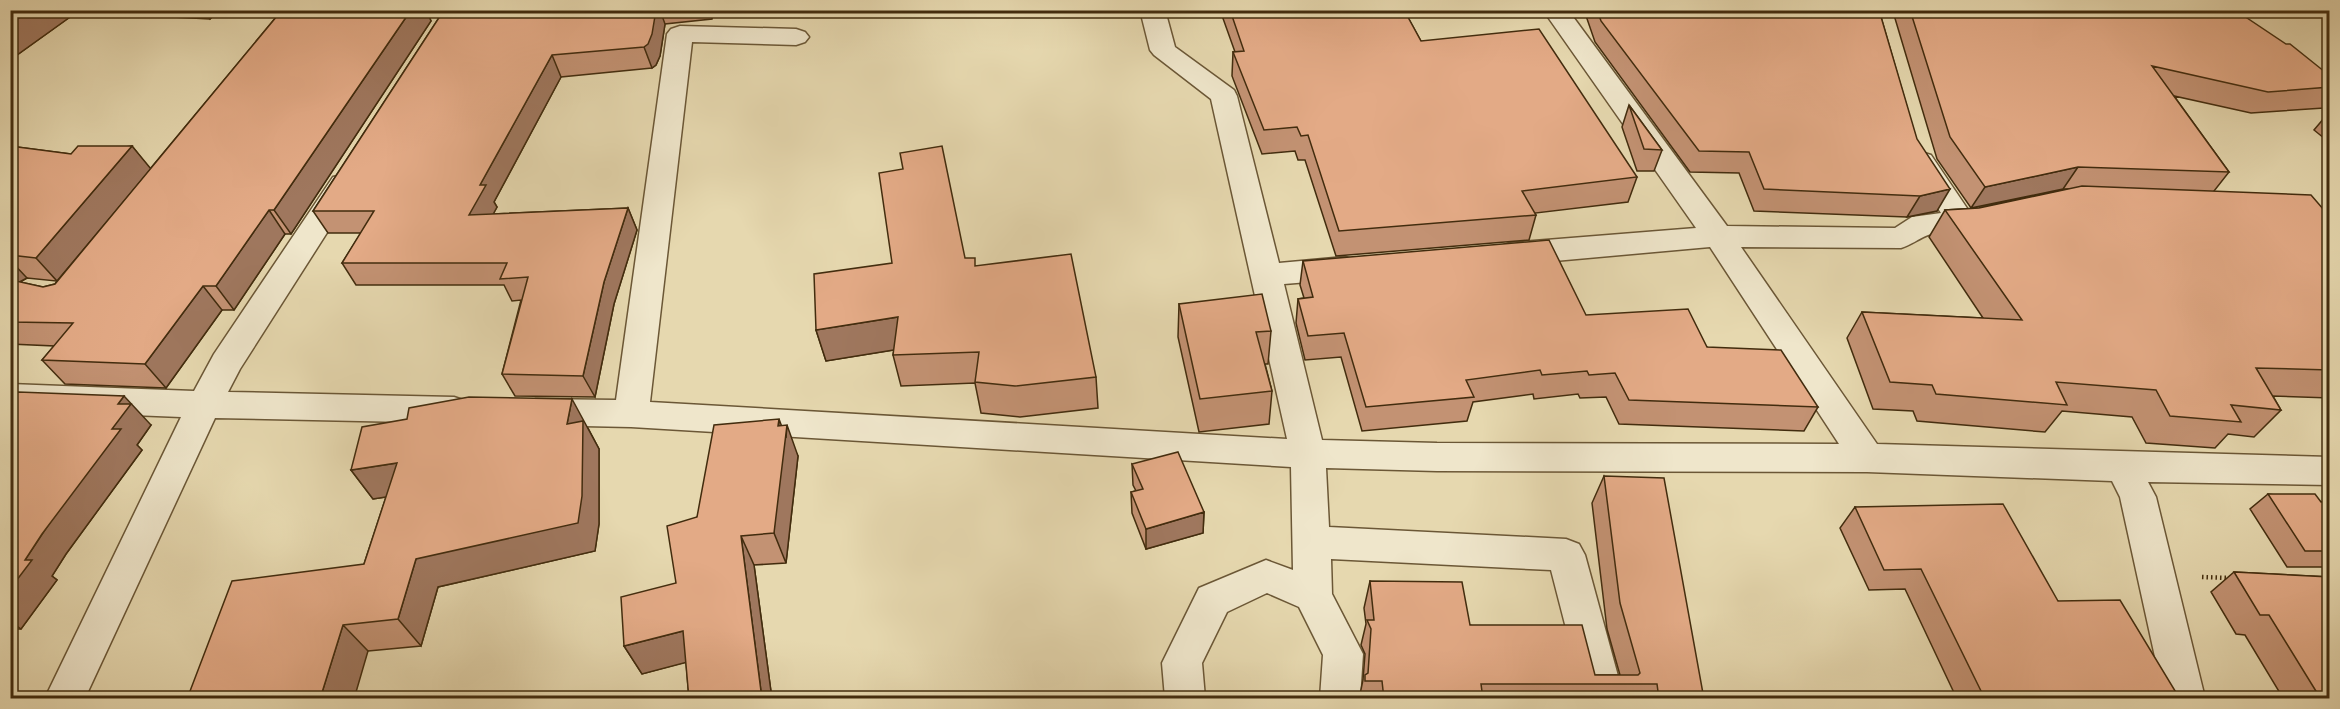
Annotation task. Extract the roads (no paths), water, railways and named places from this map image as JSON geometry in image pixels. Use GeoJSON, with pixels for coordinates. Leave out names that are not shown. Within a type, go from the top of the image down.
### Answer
{"type":"FeatureCollection","features":[{"type":"Feature","properties":{"kind":"street"},"geometry":{"type":"LineString","coordinates":[[1152,10],[1163,50],[1224,96],[1308,454],[1313,595],[1343,654],[1341,699]]}},
{"type":"Feature","properties":{"kind":"street"},"geometry":{"type":"LineString","coordinates":[[1555,10],[1718,236],[1867,458]]}},
{"type":"Feature","properties":{"kind":"street"},"geometry":{"type":"LineString","coordinates":[[631,414],[680,34],[796,36]]}},
{"type":"Feature","properties":{"kind":"street"},"geometry":{"type":"LineString","coordinates":[[1480,256],[1718,236],[1901,238],[1923,224],[1973,220],[1921,160],[1914,137]]}},
{"type":"Feature","properties":{"kind":"street"},"geometry":{"type":"LineString","coordinates":[[65,699],[179,454],[226,363],[359,158]]}},
{"type":"Feature","properties":{"kind":"street"},"geometry":{"type":"LineString","coordinates":[[1266,275],[1373,266]]}},
{"type":"Feature","properties":{"kind":"street"},"geometry":{"type":"LineString","coordinates":[[10,397],[205,405],[631,414],[1308,454],[1437,457],[1867,458],[2123,467],[2330,471]]}},
{"type":"Feature","properties":{"kind":"street"},"geometry":{"type":"LineString","coordinates":[[2123,467],[2138,497],[2184,699]]}},
{"type":"Feature","properties":{"kind":"street"},"geometry":{"type":"LineString","coordinates":[[1311,542],[1566,555],[1604,699]]}},
{"type":"Feature","properties":{"kind":"street"},"geometry":{"type":"LineString","coordinates":[[1185,699],[1182,663],[1213,600],[1266,576],[1313,595]]}}]}
